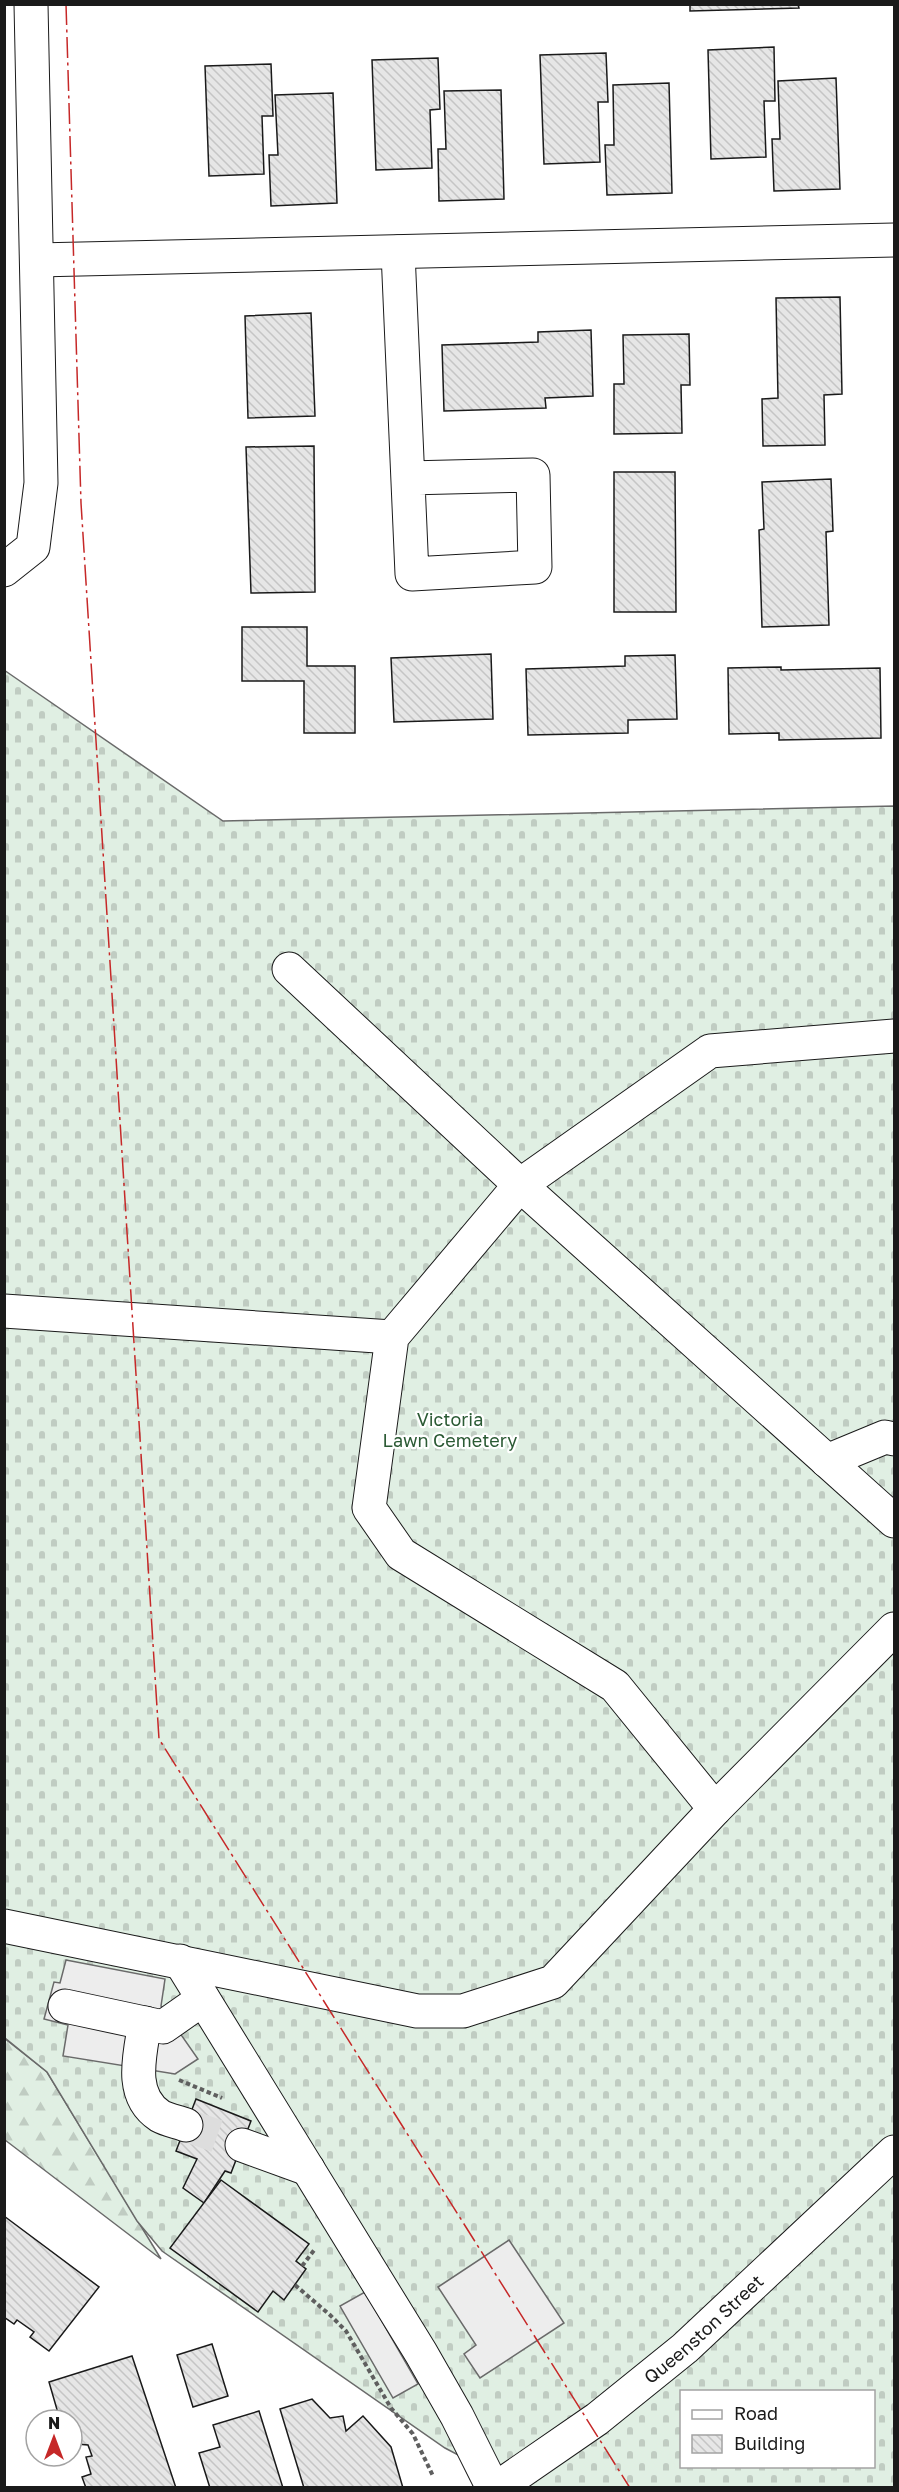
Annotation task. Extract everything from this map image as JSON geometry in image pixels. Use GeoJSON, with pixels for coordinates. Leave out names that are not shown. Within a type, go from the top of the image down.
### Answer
{"type":"FeatureCollection","features":[{"type":"Feature","properties":{"kind":"main road"},"geometry":{"type":"LineString","coordinates":[[4,570],[33,547],[41,483],[32,4]]}},
{"type":"Feature","properties":{"kind":"main road"},"geometry":{"type":"LineString","coordinates":[[37,260],[894,240]]}},
{"type":"Feature","properties":{"kind":"main road"},"geometry":{"type":"LineString","coordinates":[[398,252],[412,574],[535,567],[533,475],[408,478]]}},
{"type":"Feature","properties":{"kind":"main road"},"geometry":{"type":"LineString","coordinates":[[289,969],[520,1185],[894,1521]]}},
{"type":"Feature","properties":{"kind":"main road"},"geometry":{"type":"LineString","coordinates":[[715,1809],[615,1686],[401,1554],[369,1508],[392,1337],[520,1185],[710,1051],[894,1036]]}},
{"type":"Feature","properties":{"kind":"main road"},"geometry":{"type":"LineString","coordinates":[[4,1311],[392,1337]]}},
{"type":"Feature","properties":{"kind":"main road"},"geometry":{"type":"LineString","coordinates":[[827,1461],[885,1437],[894,1438]]}},
{"type":"Feature","properties":{"kind":"main road"},"geometry":{"type":"LineString","coordinates":[[4,1926],[417,2011],[463,2011],[553,1982],[715,1809],[894,1629]]}},
{"type":"Feature","properties":{"kind":"main road"},"geometry":{"type":"LineString","coordinates":[[180,1961],[421,2353],[495,2487]]}},
{"type":"Feature","properties":{"kind":"main road"},"geometry":{"type":"LineString","coordinates":[[64,2006],[163,2026],[203,1999]]}},
{"type":"Feature","properties":{"kind":"main road"},"geometry":{"type":"LineString","coordinates":[[145,2024],[136,2073],[143,2097],[159,2115],[186,2125]]}},
{"type":"Feature","properties":{"kind":"main road"},"geometry":{"type":"LineString","coordinates":[[242,2145],[308,2169]]}},
{"type":"Feature","properties":{"kind":"main road","name":"Queenston Street"},"geometry":{"type":"LineString","coordinates":[[495,2487],[597,2419],[685,2348],[894,2152]]}},
{"type":"Feature","properties":{"kind":"path"},"geometry":{"type":"LineString","coordinates":[[179,2080],[226,2100]]}},
{"type":"Feature","properties":{"kind":"path"},"geometry":{"type":"LineString","coordinates":[[302,2266],[316,2247]]}},
{"type":"Feature","properties":{"kind":"path"},"geometry":{"type":"LineString","coordinates":[[294,2285],[346,2331],[391,2408],[413,2434],[433,2476]]}},
{"type":"Feature","properties":{"kind":"green space","name":"Victoria Lawn Cemetery"},"geometry":{"type":"Polygon","coordinates":[[[4,670],[223,821],[894,806],[894,2487],[519,2487],[445,2448],[162,2251],[137,2221],[47,2072],[5,2038],[4,670]]]}},
{"type":"Feature","properties":{"kind":"green space"},"geometry":{"type":"Polygon","coordinates":[[[4,2038],[47,2072],[161,2259],[5,2140],[4,2038]]]}},
{"type":"Feature","properties":{"kind":"shaded area"},"geometry":{"type":"Polygon","coordinates":[[[66,1960],[165,1979],[161,2006],[198,2059],[175,2074],[63,2056],[68,2025],[44,2019],[54,1982],[60,1983],[66,1960]]]}},
{"type":"Feature","properties":{"kind":"shaded area"},"geometry":{"type":"Polygon","coordinates":[[[509,2240],[564,2323],[480,2378],[464,2354],[476,2345],[438,2287],[509,2240]]]}},
{"type":"Feature","properties":{"kind":"shaded area"},"geometry":{"type":"Polygon","coordinates":[[[365,2292],[418,2384],[393,2398],[340,2306],[365,2292]]]}},
{"type":"Feature","properties":{"kind":"building"},"geometry":{"type":"Polygon","coordinates":[[[690,4],[798,4],[799,8],[690,11],[690,4]]]}},
{"type":"Feature","properties":{"kind":"building"},"geometry":{"type":"Polygon","coordinates":[[[774,47],[775,101],[764,101],[766,157],[711,159],[708,50],[774,47]]]}},
{"type":"Feature","properties":{"kind":"building"},"geometry":{"type":"Polygon","coordinates":[[[606,53],[608,102],[598,102],[600,162],[544,164],[540,55],[606,53]]]}},
{"type":"Feature","properties":{"kind":"building"},"geometry":{"type":"Polygon","coordinates":[[[438,58],[440,109],[430,110],[432,168],[376,170],[372,60],[438,58]]]}},
{"type":"Feature","properties":{"kind":"building"},"geometry":{"type":"Polygon","coordinates":[[[271,64],[273,116],[262,116],[264,174],[209,176],[205,66],[271,64]]]}},
{"type":"Feature","properties":{"kind":"building"},"geometry":{"type":"Polygon","coordinates":[[[836,78],[840,189],[774,191],[772,139],[780,139],[778,81],[836,78]]]}},
{"type":"Feature","properties":{"kind":"building"},"geometry":{"type":"Polygon","coordinates":[[[669,83],[672,193],[607,195],[605,145],[614,145],[613,85],[669,83]]]}},
{"type":"Feature","properties":{"kind":"building"},"geometry":{"type":"Polygon","coordinates":[[[501,90],[504,199],[439,201],[438,149],[446,149],[444,91],[501,90]]]}},
{"type":"Feature","properties":{"kind":"building"},"geometry":{"type":"Polygon","coordinates":[[[333,93],[337,203],[271,206],[269,155],[278,155],[275,95],[333,93]]]}},
{"type":"Feature","properties":{"kind":"building"},"geometry":{"type":"Polygon","coordinates":[[[840,297],[842,394],[824,395],[825,445],[763,446],[762,399],[778,398],[776,298],[840,297]]]}},
{"type":"Feature","properties":{"kind":"building"},"geometry":{"type":"Polygon","coordinates":[[[311,313],[315,416],[248,418],[245,316],[311,313]]]}},
{"type":"Feature","properties":{"kind":"building"},"geometry":{"type":"Polygon","coordinates":[[[591,330],[593,396],[545,398],[546,408],[444,411],[442,345],[538,342],[538,332],[591,330]]]}},
{"type":"Feature","properties":{"kind":"building"},"geometry":{"type":"Polygon","coordinates":[[[689,334],[690,385],[681,385],[682,433],[614,434],[614,384],[624,384],[623,335],[689,334]]]}},
{"type":"Feature","properties":{"kind":"building"},"geometry":{"type":"Polygon","coordinates":[[[314,446],[315,592],[251,593],[246,447],[314,446]]]}},
{"type":"Feature","properties":{"kind":"building"},"geometry":{"type":"Polygon","coordinates":[[[614,472],[675,472],[676,612],[614,612],[614,472]]]}},
{"type":"Feature","properties":{"kind":"building"},"geometry":{"type":"Polygon","coordinates":[[[831,479],[833,531],[826,532],[829,625],[762,627],[759,530],[764,529],[762,482],[831,479]]]}},
{"type":"Feature","properties":{"kind":"building"},"geometry":{"type":"Polygon","coordinates":[[[242,627],[307,627],[307,666],[355,666],[355,733],[304,733],[304,681],[242,681],[242,627]]]}},
{"type":"Feature","properties":{"kind":"building"},"geometry":{"type":"Polygon","coordinates":[[[491,654],[493,719],[394,722],[391,658],[491,654]]]}},
{"type":"Feature","properties":{"kind":"building"},"geometry":{"type":"Polygon","coordinates":[[[675,655],[677,719],[628,720],[628,733],[528,735],[526,669],[625,666],[625,656],[675,655]]]}},
{"type":"Feature","properties":{"kind":"building"},"geometry":{"type":"Polygon","coordinates":[[[781,667],[781,670],[880,668],[881,738],[779,740],[779,733],[729,734],[728,668],[781,667]]]}},
{"type":"Feature","properties":{"kind":"building"},"geometry":{"type":"Polygon","coordinates":[[[196,2099],[251,2121],[231,2173],[225,2171],[204,2203],[183,2188],[197,2159],[176,2151],[196,2099]]]}},
{"type":"Feature","properties":{"kind":"building"},"geometry":{"type":"Polygon","coordinates":[[[221,2180],[309,2244],[296,2261],[306,2269],[284,2300],[273,2291],[258,2312],[170,2248],[221,2180]]]}},
{"type":"Feature","properties":{"kind":"building"},"geometry":{"type":"Polygon","coordinates":[[[4,2216],[99,2287],[49,2351],[30,2337],[34,2332],[17,2320],[14,2324],[4,2317],[4,2216]]]}},
{"type":"Feature","properties":{"kind":"building"},"geometry":{"type":"Polygon","coordinates":[[[212,2344],[228,2396],[193,2407],[177,2355],[212,2344]]]}},
{"type":"Feature","properties":{"kind":"building"},"geometry":{"type":"Polygon","coordinates":[[[132,2356],[176,2488],[86,2488],[82,2477],[91,2474],[86,2457],[92,2456],[88,2445],[84,2445],[84,2408],[57,2408],[49,2382],[132,2356]]]}},
{"type":"Feature","properties":{"kind":"building"},"geometry":{"type":"Polygon","coordinates":[[[312,2399],[330,2418],[343,2416],[346,2431],[363,2416],[391,2447],[403,2488],[304,2488],[280,2409],[312,2399]]]}},
{"type":"Feature","properties":{"kind":"building"},"geometry":{"type":"Polygon","coordinates":[[[259,2411],[283,2488],[210,2488],[199,2453],[220,2447],[213,2425],[259,2411]]]}},
{"type":"Feature","properties":{"kind":"tunnel"},"geometry":{"type":"LineString","coordinates":[[186,2125],[242,2145]]}},
{"type":"Feature","properties":{"kind":"power"},"geometry":{"type":"LineString","coordinates":[[66,4],[81,503],[159,1739],[630,2488]]}}]}
